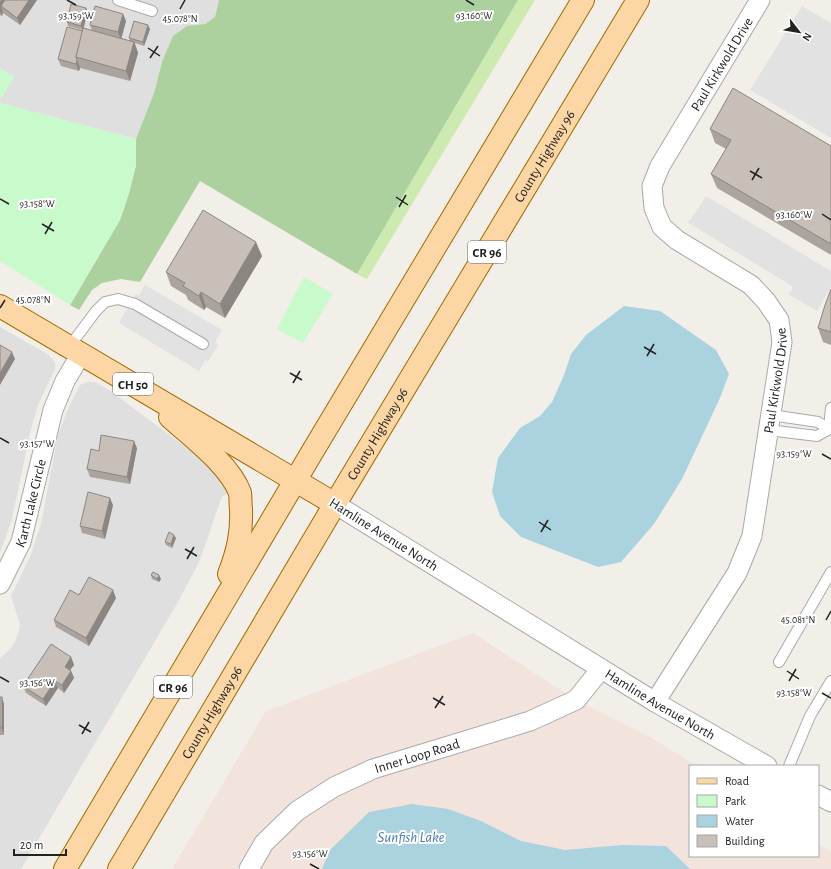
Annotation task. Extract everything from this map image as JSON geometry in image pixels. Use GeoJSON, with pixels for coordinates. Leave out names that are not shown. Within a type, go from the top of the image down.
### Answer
{"type":"FeatureCollection","features":[{"type":"Feature","properties":{"kind":"main road","name":"CR 96"},"geometry":{"type":"LineString","coordinates":[[65,869],[583,0]]}},
{"type":"Feature","properties":{"kind":"main road","name":"County Highway 96"},"geometry":{"type":"LineString","coordinates":[[119,869],[638,0]]}},
{"type":"Feature","properties":{"kind":"main road","name":"Hamline Avenue North"},"geometry":{"type":"LineString","coordinates":[[0,306],[336,504]]}},
{"type":"Feature","properties":{"kind":"main road"},"geometry":{"type":"LineString","coordinates":[[131,383],[225,468],[240,495],[241,525],[238,550],[204,634]]}},
{"type":"Feature","properties":{"kind":"street","name":"Paul Kirkwold Drive"},"geometry":{"type":"LineString","coordinates":[[655,702],[737,573],[752,536],[782,342],[779,320],[766,301],[751,285],[677,240],[662,227],[654,208],[652,186],[660,166],[760,0]]}},
{"type":"Feature","properties":{"kind":"street","name":"Karth Lake Circle"},"geometry":{"type":"LineString","coordinates":[[0,584],[21,542],[52,410],[65,381],[75,350]]}},
{"type":"Feature","properties":{"kind":"street","name":"Hamline Avenue North"},"geometry":{"type":"LineString","coordinates":[[336,504],[655,702],[765,765]]}},
{"type":"Feature","properties":{"kind":"street","name":"Inner Loop Road"},"geometry":{"type":"LineString","coordinates":[[249,869],[264,843],[297,811],[334,787],[373,769],[530,721],[576,700],[601,669]]}},
{"type":"Feature","properties":{"kind":"street"},"geometry":{"type":"LineString","coordinates":[[819,796],[831,802]]}},
{"type":"Feature","properties":{"kind":"lane"},"geometry":{"type":"LineString","coordinates":[[118,0],[152,11]]}},
{"type":"Feature","properties":{"kind":"lane"},"geometry":{"type":"LineString","coordinates":[[75,350],[96,311],[105,302],[118,299],[135,304],[202,344]]}},
{"type":"Feature","properties":{"kind":"lane"},"geometry":{"type":"LineString","coordinates":[[830,429],[831,408]]}},
{"type":"Feature","properties":{"kind":"lane"},"geometry":{"type":"LineString","coordinates":[[769,422],[817,436],[830,429]]}},
{"type":"Feature","properties":{"kind":"lane"},"geometry":{"type":"LineString","coordinates":[[769,422],[818,422],[830,429]]}},
{"type":"Feature","properties":{"kind":"lane"},"geometry":{"type":"LineString","coordinates":[[779,662],[831,572]]}},
{"type":"Feature","properties":{"kind":"lane"},"geometry":{"type":"LineString","coordinates":[[789,765],[810,716],[831,681]]}},
{"type":"Feature","properties":{"kind":"shaded area"},"geometry":{"type":"Polygon","coordinates":[[[0,0],[219,0],[215,17],[205,24],[187,26],[162,62],[154,93],[136,139],[0,103],[0,100],[14,77],[0,68],[0,0]]]}},
{"type":"Feature","properties":{"kind":"shaded area"},"geometry":{"type":"Polygon","coordinates":[[[802,6],[831,23],[831,138],[750,90],[802,6]]]}},
{"type":"Feature","properties":{"kind":"shaded area"},"geometry":{"type":"Polygon","coordinates":[[[706,196],[831,271],[831,287],[817,311],[788,294],[792,290],[792,286],[687,222],[691,219],[706,196]]]}},
{"type":"Feature","properties":{"kind":"shaded area"},"geometry":{"type":"Polygon","coordinates":[[[145,285],[222,330],[216,340],[218,345],[209,360],[205,361],[199,371],[119,323],[135,295],[139,295],[145,285]]]}},
{"type":"Feature","properties":{"kind":"shaded area"},"geometry":{"type":"Polygon","coordinates":[[[0,327],[49,355],[55,363],[55,369],[38,405],[30,433],[12,519],[0,553],[0,327]]]}},
{"type":"Feature","properties":{"kind":"shaded area"},"geometry":{"type":"Polygon","coordinates":[[[87,382],[95,382],[109,390],[207,463],[219,474],[229,493],[222,496],[200,560],[178,602],[21,869],[0,869],[0,658],[15,642],[20,624],[11,596],[30,557],[41,524],[58,435],[67,411],[80,385],[87,382]]]}},
{"type":"Feature","properties":{"kind":"shaded area"},"geometry":{"type":"Polygon","coordinates":[[[473,633],[576,700],[650,737],[695,765],[689,765],[689,857],[819,857],[819,845],[831,852],[831,869],[172,869],[266,711],[473,633]]]}},
{"type":"Feature","properties":{"kind":"green space"},"geometry":{"type":"Polygon","coordinates":[[[219,0],[518,0],[357,274],[200,181],[140,282],[121,279],[102,283],[92,290],[79,310],[70,305],[120,220],[136,165],[136,139],[154,93],[162,62],[173,36],[187,26],[205,24],[215,17],[219,0]]]}},
{"type":"Feature","properties":{"kind":"green space"},"geometry":{"type":"Polygon","coordinates":[[[518,0],[535,0],[367,279],[357,274],[518,0]]]}},
{"type":"Feature","properties":{"kind":"green space"},"geometry":{"type":"Polygon","coordinates":[[[0,68],[14,77],[0,100],[0,68]]]}},
{"type":"Feature","properties":{"kind":"green space"},"geometry":{"type":"Polygon","coordinates":[[[0,103],[136,139],[136,165],[120,220],[70,305],[0,261],[0,103]]]}},
{"type":"Feature","properties":{"kind":"green space"},"geometry":{"type":"Polygon","coordinates":[[[304,277],[333,294],[303,343],[277,329],[304,277]]]}},
{"type":"Feature","properties":{"kind":"water"},"geometry":{"type":"Polygon","coordinates":[[[624,306],[660,311],[716,350],[729,374],[720,398],[682,479],[654,524],[621,562],[598,567],[521,537],[500,516],[492,492],[498,458],[520,428],[540,416],[552,402],[564,375],[571,354],[586,335],[624,306]]]}},
{"type":"Feature","properties":{"kind":"water","name":"Sunfish Lake"},"geometry":{"type":"Polygon","coordinates":[[[412,804],[448,809],[481,821],[521,841],[565,850],[622,845],[666,846],[690,869],[322,869],[330,850],[369,812],[412,804]]]}},
{"type":"Feature","properties":{"kind":"building"},"geometry":{"type":"Polygon","coordinates":[[[5,0],[29,0],[17,18],[1,6],[5,0]]]}},
{"type":"Feature","properties":{"kind":"building"},"geometry":{"type":"Polygon","coordinates":[[[71,4],[86,8],[81,26],[67,22],[71,4]]]}},
{"type":"Feature","properties":{"kind":"building"},"geometry":{"type":"Polygon","coordinates":[[[95,6],[123,14],[118,32],[90,25],[95,6]]]}},
{"type":"Feature","properties":{"kind":"building"},"geometry":{"type":"Polygon","coordinates":[[[134,21],[148,25],[143,42],[129,38],[134,21]]]}},
{"type":"Feature","properties":{"kind":"building"},"geometry":{"type":"Polygon","coordinates":[[[67,27],[83,31],[76,57],[76,64],[58,59],[67,27]]]}},
{"type":"Feature","properties":{"kind":"building"},"geometry":{"type":"Polygon","coordinates":[[[83,28],[134,42],[126,71],[76,57],[83,28]]]}},
{"type":"Feature","properties":{"kind":"building"},"geometry":{"type":"Polygon","coordinates":[[[733,88],[831,146],[831,244],[711,174],[731,140],[710,129],[733,88]]]}},
{"type":"Feature","properties":{"kind":"building"},"geometry":{"type":"Polygon","coordinates":[[[203,210],[256,242],[220,304],[201,292],[199,296],[183,286],[185,283],[166,272],[203,210]]]}},
{"type":"Feature","properties":{"kind":"building"},"geometry":{"type":"Polygon","coordinates":[[[831,289],[831,332],[818,328],[831,289]]]}},
{"type":"Feature","properties":{"kind":"building"},"geometry":{"type":"Polygon","coordinates":[[[0,345],[12,352],[0,373],[0,345]]]}},
{"type":"Feature","properties":{"kind":"building"},"geometry":{"type":"Polygon","coordinates":[[[101,435],[134,441],[127,477],[87,469],[91,449],[99,451],[101,435]]]}},
{"type":"Feature","properties":{"kind":"building"},"geometry":{"type":"Polygon","coordinates":[[[88,492],[110,498],[102,531],[80,526],[88,492]]]}},
{"type":"Feature","properties":{"kind":"building"},"geometry":{"type":"Polygon","coordinates":[[[169,532],[174,535],[171,544],[165,542],[169,532]]]}},
{"type":"Feature","properties":{"kind":"building"},"geometry":{"type":"Polygon","coordinates":[[[153,572],[159,575],[157,579],[151,575],[153,572]]]}},
{"type":"Feature","properties":{"kind":"building"},"geometry":{"type":"Polygon","coordinates":[[[89,577],[113,590],[86,638],[54,620],[70,590],[79,595],[89,577]]]}},
{"type":"Feature","properties":{"kind":"building"},"geometry":{"type":"Polygon","coordinates":[[[51,644],[71,657],[65,667],[71,671],[62,685],[55,681],[43,699],[23,686],[51,644]]]}},
{"type":"Feature","properties":{"kind":"building"},"geometry":{"type":"Polygon","coordinates":[[[0,697],[2,697],[2,728],[0,728],[0,697]]]}}]}
